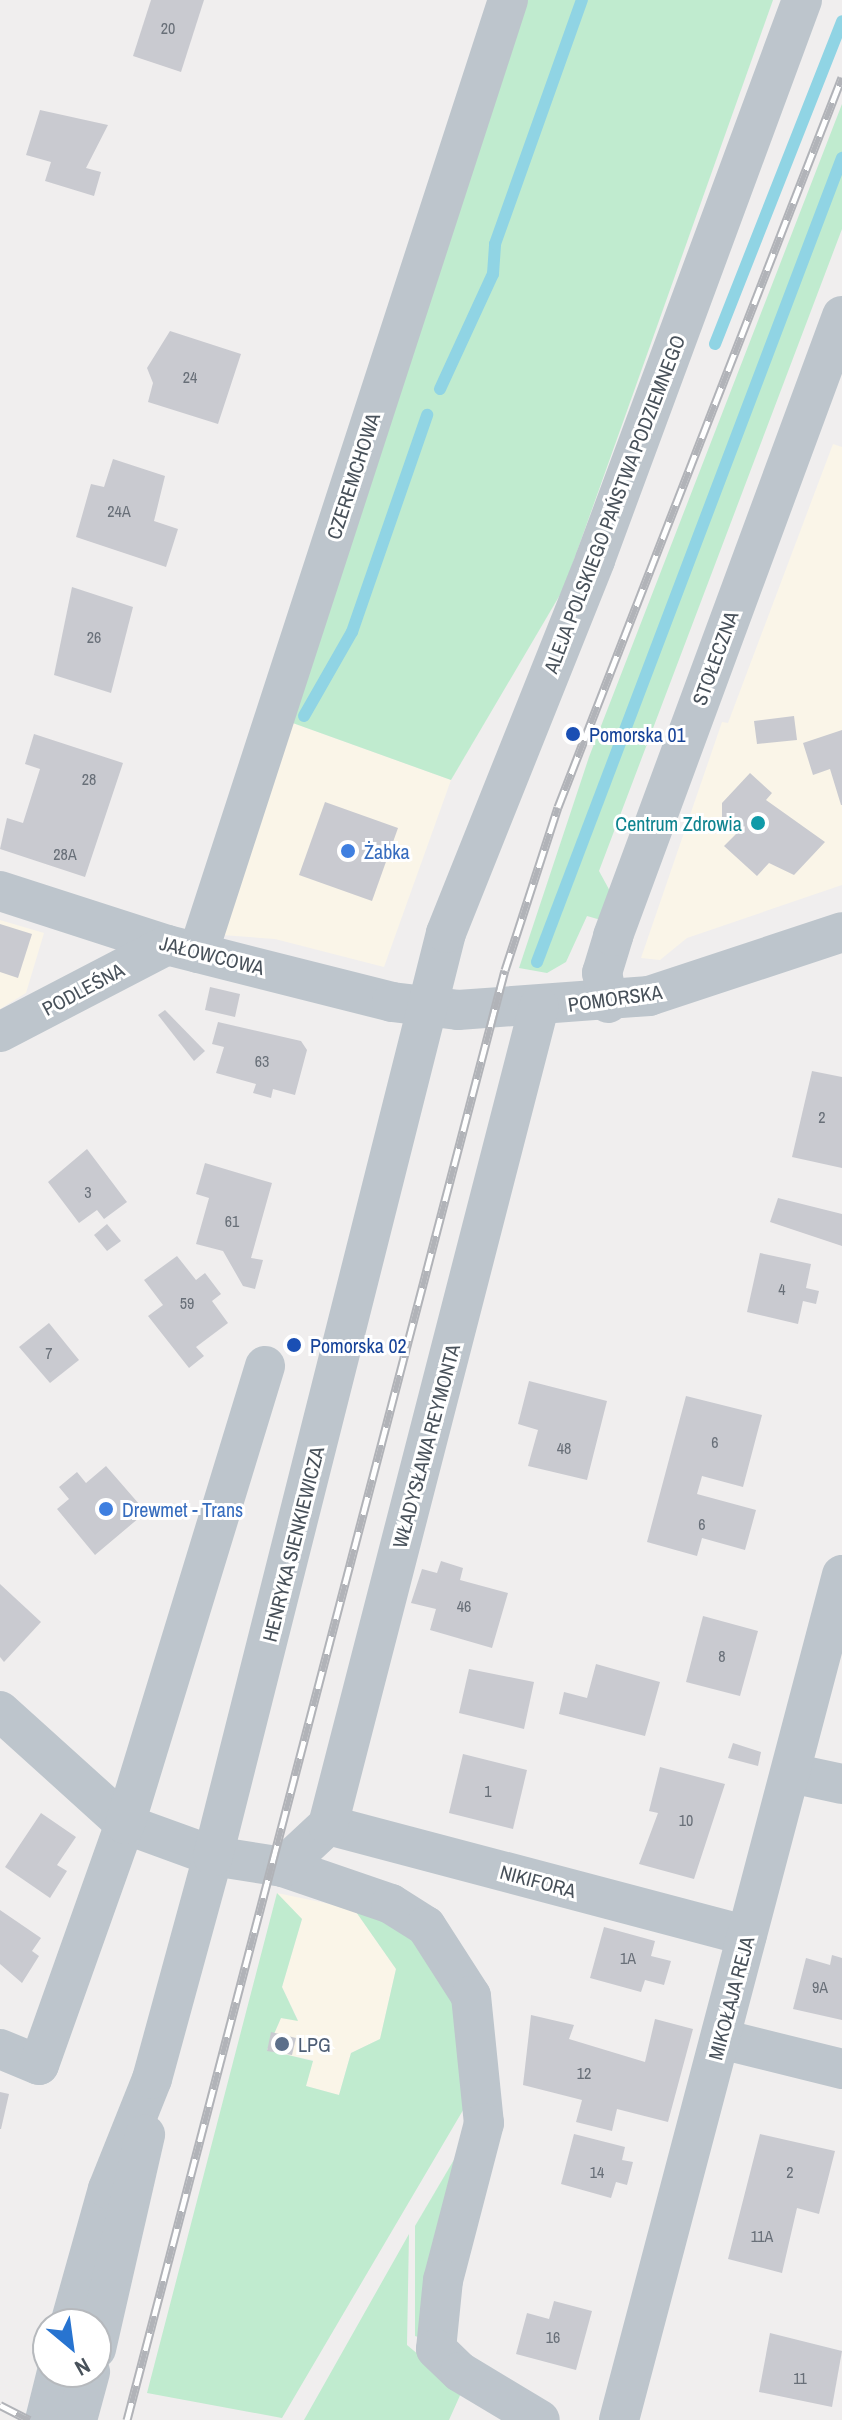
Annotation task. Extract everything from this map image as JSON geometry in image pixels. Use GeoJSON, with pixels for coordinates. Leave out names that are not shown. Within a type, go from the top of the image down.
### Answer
{"type":"FeatureCollection","features":[{"type":"Feature","properties":{"kind":"street","name":"CZEREMCHOWA"},"geometry":{"type":"LineString","coordinates":[[182,949],[508,0]]}},
{"type":"Feature","properties":{"kind":"street","name":"ALEJA POLSKIEGO PAŃSTWA PODZIEMNEGO"},"geometry":{"type":"LineString","coordinates":[[427,1008],[471,860],[595,560],[802,0]]}},
{"type":"Feature","properties":{"kind":"street","name":"STOŁECZNA"},"geometry":{"type":"LineString","coordinates":[[608,1003],[602,973],[613,936],[842,316]]}},
{"type":"Feature","properties":{"kind":"street","name":"JAŁOWCOWA"},"geometry":{"type":"LineString","coordinates":[[0,891],[182,949],[427,1008]]}},
{"type":"Feature","properties":{"kind":"street","name":"POMORSKA"},"geometry":{"type":"LineString","coordinates":[[427,1008],[608,1003],[683,987],[842,932]]}},
{"type":"Feature","properties":{"kind":"street","name":"PODLEŚNA"},"geometry":{"type":"LineString","coordinates":[[0,1032],[182,949]]}},
{"type":"Feature","properties":{"kind":"street","name":"WŁADYSŁAWA REYMONTA"},"geometry":{"type":"LineString","coordinates":[[328,1825],[539,1007]]}},
{"type":"Feature","properties":{"kind":"street","name":"HENRYKA SIENKIEWICZA"},"geometry":{"type":"LineString","coordinates":[[75,2308],[108,2189],[152,2079],[213,1856],[427,1008]]}},
{"type":"Feature","properties":{"kind":"street"},"geometry":{"type":"LineString","coordinates":[[0,2049],[39,2065],[125,1824],[265,1366]]}},
{"type":"Feature","properties":{"kind":"street","name":"MIKOŁAJA REJA"},"geometry":{"type":"LineString","coordinates":[[619,2420],[842,1575]]}},
{"type":"Feature","properties":{"kind":"street"},"geometry":{"type":"LineString","coordinates":[[0,1711],[125,1824],[213,1856],[283,1867],[391,1904],[426,1926],[471,1996],[482,2152],[443,2280],[436,2349],[460,2372],[540,2420]]}},
{"type":"Feature","properties":{"kind":"street"},"geometry":{"type":"LineString","coordinates":[[791,1773],[842,1784]]}},
{"type":"Feature","properties":{"kind":"street"},"geometry":{"type":"LineString","coordinates":[[283,1867],[328,1825]]}},
{"type":"Feature","properties":{"kind":"street","name":"NIKIFORA"},"geometry":{"type":"LineString","coordinates":[[328,1825],[747,1936]]}},
{"type":"Feature","properties":{"kind":"street"},"geometry":{"type":"LineString","coordinates":[[721,2039],[842,2069]]}},
{"type":"Feature","properties":{"kind":"street","name":"HENRYKA SIENKIEWICZA"},"geometry":{"type":"LineString","coordinates":[[107,2308],[138,2188],[152,2079]]}},
{"type":"Feature","properties":{"kind":"street"},"geometry":{"type":"LineString","coordinates":[[45,2420],[53,2388]]}},
{"type":"Feature","properties":{"kind":"street"},"geometry":{"type":"LineString","coordinates":[[77,2420],[86,2388]]}},
{"type":"Feature","properties":{"kind":"shaded area"},"geometry":{"type":"Polygon","coordinates":[[[833,444],[842,447],[842,885],[687,938],[660,960],[641,958],[722,722],[728,723],[833,444]]]}},
{"type":"Feature","properties":{"kind":"shaded area"},"geometry":{"type":"Polygon","coordinates":[[[290,722],[451,780],[384,967],[275,939],[222,935],[290,722]]]}},
{"type":"Feature","properties":{"kind":"shaded area"},"geometry":{"type":"Polygon","coordinates":[[[0,920],[44,933],[26,993],[0,1009],[0,920]]]}},
{"type":"Feature","properties":{"kind":"shaded area"},"geometry":{"type":"Polygon","coordinates":[[[277,1893],[354,1909],[396,1969],[380,2039],[351,2053],[339,2095],[306,2086],[313,2060],[267,2051],[281,2018],[298,2020],[282,1987],[302,1919],[277,1893]]]}},
{"type":"Feature","properties":{"kind":"green space"},"geometry":{"type":"Polygon","coordinates":[[[526,0],[773,0],[564,588],[451,780],[290,722],[526,0]]]}},
{"type":"Feature","properties":{"kind":"green space"},"geometry":{"type":"Polygon","coordinates":[[[842,104],[842,229],[599,871],[611,893],[601,920],[587,916],[566,962],[547,973],[519,968],[589,757],[842,104]]]}},
{"type":"Feature","properties":{"kind":"green space"},"geometry":{"type":"Polygon","coordinates":[[[277,1893],[302,1919],[282,1987],[298,2021],[281,2018],[267,2050],[313,2061],[306,2086],[339,2095],[351,2053],[380,2039],[396,1969],[354,1909],[417,1934],[457,2009],[469,2100],[282,2418],[147,2393],[277,1893]]]}},
{"type":"Feature","properties":{"kind":"green space"},"geometry":{"type":"Polygon","coordinates":[[[455,2158],[421,2338],[415,2336],[415,2226],[455,2158]]]}},
{"type":"Feature","properties":{"kind":"green space"},"geometry":{"type":"Polygon","coordinates":[[[409,2234],[407,2345],[462,2391],[449,2420],[304,2420],[409,2234]]]}},
{"type":"Feature","properties":{"kind":"building"},"geometry":{"type":"Polygon","coordinates":[[[151,0],[204,0],[181,72],[133,56],[151,0]]]}},
{"type":"Feature","properties":{"kind":"building"},"geometry":{"type":"Polygon","coordinates":[[[40,110],[108,125],[86,168],[101,172],[94,196],[45,181],[51,162],[26,155],[40,110]]]}},
{"type":"Feature","properties":{"kind":"building"},"geometry":{"type":"Polygon","coordinates":[[[170,331],[241,354],[218,424],[148,402],[153,383],[147,368],[170,331]]]}},
{"type":"Feature","properties":{"kind":"building"},"geometry":{"type":"Polygon","coordinates":[[[113,459],[165,476],[154,521],[178,529],[166,567],[76,537],[91,484],[104,487],[113,459]]]}},
{"type":"Feature","properties":{"kind":"building"},"geometry":{"type":"Polygon","coordinates":[[[72,587],[133,607],[111,693],[54,675],[72,587]]]}},
{"type":"Feature","properties":{"kind":"building"},"geometry":{"type":"Polygon","coordinates":[[[794,716],[797,740],[757,744],[754,721],[794,716]]]}},
{"type":"Feature","properties":{"kind":"building"},"geometry":{"type":"Polygon","coordinates":[[[842,730],[841,805],[830,769],[813,775],[803,743],[842,730]]]}},
{"type":"Feature","properties":{"kind":"building"},"geometry":{"type":"Polygon","coordinates":[[[34,734],[123,763],[85,877],[0,849],[7,818],[23,823],[40,769],[25,764],[34,734]]]}},
{"type":"Feature","properties":{"kind":"building","name":"Centrum Zdrowia"},"geometry":{"type":"Polygon","coordinates":[[[750,773],[772,793],[766,800],[825,842],[794,875],[769,863],[757,876],[724,846],[736,834],[722,821],[722,803],[750,773]]]}},
{"type":"Feature","properties":{"kind":"building","name":"Żabka"},"geometry":{"type":"Polygon","coordinates":[[[325,802],[398,828],[372,901],[299,875],[325,802]]]}},
{"type":"Feature","properties":{"kind":"building"},"geometry":{"type":"Polygon","coordinates":[[[0,924],[32,934],[18,978],[0,972],[0,924]]]}},
{"type":"Feature","properties":{"kind":"building"},"geometry":{"type":"Polygon","coordinates":[[[210,987],[240,994],[235,1017],[205,1010],[210,987]]]}},
{"type":"Feature","properties":{"kind":"building"},"geometry":{"type":"Polygon","coordinates":[[[165,1010],[205,1051],[194,1061],[158,1015],[165,1010]]]}},
{"type":"Feature","properties":{"kind":"building"},"geometry":{"type":"Polygon","coordinates":[[[218,1022],[301,1041],[307,1050],[295,1095],[273,1089],[271,1098],[253,1093],[256,1084],[216,1073],[224,1047],[212,1044],[218,1022]]]}},
{"type":"Feature","properties":{"kind":"building"},"geometry":{"type":"Polygon","coordinates":[[[812,1071],[842,1077],[842,1168],[792,1157],[812,1071]]]}},
{"type":"Feature","properties":{"kind":"building"},"geometry":{"type":"Polygon","coordinates":[[[87,1149],[127,1202],[104,1219],[97,1210],[79,1223],[48,1182],[87,1149]]]}},
{"type":"Feature","properties":{"kind":"building"},"geometry":{"type":"Polygon","coordinates":[[[205,1163],[272,1183],[251,1258],[263,1260],[255,1289],[243,1286],[223,1251],[196,1244],[209,1198],[196,1194],[205,1163]]]}},
{"type":"Feature","properties":{"kind":"building"},"geometry":{"type":"Polygon","coordinates":[[[778,1198],[842,1214],[842,1246],[770,1222],[778,1198]]]}},
{"type":"Feature","properties":{"kind":"building"},"geometry":{"type":"Polygon","coordinates":[[[107,1224],[121,1241],[107,1251],[94,1235],[107,1224]]]}},
{"type":"Feature","properties":{"kind":"building"},"geometry":{"type":"Polygon","coordinates":[[[760,1253],[811,1264],[806,1288],[819,1291],[816,1304],[803,1301],[798,1324],[747,1312],[760,1253]]]}},
{"type":"Feature","properties":{"kind":"building"},"geometry":{"type":"Polygon","coordinates":[[[177,1256],[196,1280],[205,1273],[221,1294],[212,1301],[228,1323],[196,1347],[204,1356],[189,1368],[148,1316],[163,1305],[144,1280],[177,1256]]]}},
{"type":"Feature","properties":{"kind":"building"},"geometry":{"type":"Polygon","coordinates":[[[49,1323],[79,1360],[50,1383],[19,1347],[49,1323]]]}},
{"type":"Feature","properties":{"kind":"building"},"geometry":{"type":"Polygon","coordinates":[[[529,1381],[607,1401],[587,1480],[528,1466],[538,1430],[518,1424],[529,1381]]]}},
{"type":"Feature","properties":{"kind":"building"},"geometry":{"type":"Polygon","coordinates":[[[686,1396],[762,1415],[743,1487],[702,1476],[697,1494],[756,1510],[745,1550],[702,1538],[697,1556],[647,1542],[686,1396]]]}},
{"type":"Feature","properties":{"kind":"building"},"geometry":{"type":"Polygon","coordinates":[[[106,1466],[146,1512],[95,1555],[57,1509],[69,1499],[59,1487],[77,1472],[86,1483],[106,1466]]]}},
{"type":"Feature","properties":{"kind":"building"},"geometry":{"type":"Polygon","coordinates":[[[441,1561],[463,1568],[460,1580],[508,1593],[492,1648],[430,1630],[436,1609],[411,1603],[422,1569],[437,1573],[441,1561]]]}},
{"type":"Feature","properties":{"kind":"building"},"geometry":{"type":"Polygon","coordinates":[[[0,1584],[41,1622],[4,1662],[0,1657],[0,1584]]]}},
{"type":"Feature","properties":{"kind":"building"},"geometry":{"type":"Polygon","coordinates":[[[703,1616],[758,1631],[740,1696],[686,1682],[703,1616]]]}},
{"type":"Feature","properties":{"kind":"building"},"geometry":{"type":"Polygon","coordinates":[[[596,1664],[660,1682],[645,1736],[559,1714],[564,1692],[587,1698],[596,1664]]]}},
{"type":"Feature","properties":{"kind":"building"},"geometry":{"type":"Polygon","coordinates":[[[469,1669],[534,1682],[524,1729],[459,1713],[469,1669]]]}},
{"type":"Feature","properties":{"kind":"building"},"geometry":{"type":"Polygon","coordinates":[[[733,1743],[761,1752],[758,1766],[728,1758],[733,1743]]]}},
{"type":"Feature","properties":{"kind":"building"},"geometry":{"type":"Polygon","coordinates":[[[463,1754],[527,1770],[513,1829],[449,1813],[463,1754]]]}},
{"type":"Feature","properties":{"kind":"building"},"geometry":{"type":"Polygon","coordinates":[[[660,1767],[725,1784],[694,1879],[639,1864],[658,1813],[649,1811],[660,1767]]]}},
{"type":"Feature","properties":{"kind":"building"},"geometry":{"type":"Polygon","coordinates":[[[41,1813],[76,1837],[57,1865],[67,1871],[50,1898],[5,1867],[41,1813]]]}},
{"type":"Feature","properties":{"kind":"building"},"geometry":{"type":"Polygon","coordinates":[[[0,1910],[41,1938],[32,1951],[39,1956],[22,1983],[0,1964],[0,1910]]]}},
{"type":"Feature","properties":{"kind":"building"},"geometry":{"type":"Polygon","coordinates":[[[604,1927],[655,1941],[651,1956],[671,1961],[664,1985],[645,1980],[641,1992],[590,1978],[604,1927]]]}},
{"type":"Feature","properties":{"kind":"building"},"geometry":{"type":"Polygon","coordinates":[[[832,1955],[842,1958],[842,2020],[793,2009],[806,1958],[830,1965],[832,1955]]]}},
{"type":"Feature","properties":{"kind":"building"},"geometry":{"type":"Polygon","coordinates":[[[531,2015],[574,2025],[569,2039],[645,2062],[655,2019],[693,2029],[668,2122],[617,2109],[612,2131],[576,2122],[582,2100],[523,2085],[531,2015]]]}},
{"type":"Feature","properties":{"kind":"building","name":"LPG"},"geometry":{"type":"Polygon","coordinates":[[[271,2032],[296,2038],[292,2055],[267,2051],[271,2032]]]}},
{"type":"Feature","properties":{"kind":"building"},"geometry":{"type":"Polygon","coordinates":[[[0,2092],[9,2094],[1,2129],[0,2129],[0,2092]]]}},
{"type":"Feature","properties":{"kind":"building"},"geometry":{"type":"Polygon","coordinates":[[[574,2134],[625,2147],[622,2160],[633,2162],[627,2185],[616,2182],[611,2198],[561,2184],[574,2134]]]}},
{"type":"Feature","properties":{"kind":"building"},"geometry":{"type":"Polygon","coordinates":[[[760,2134],[835,2151],[819,2214],[797,2208],[782,2273],[728,2259],[760,2134]]]}},
{"type":"Feature","properties":{"kind":"building"},"geometry":{"type":"Polygon","coordinates":[[[554,2301],[592,2311],[576,2370],[516,2354],[527,2313],[549,2319],[554,2301]]]}},
{"type":"Feature","properties":{"kind":"building"},"geometry":{"type":"Polygon","coordinates":[[[770,2333],[842,2351],[832,2407],[759,2392],[770,2333]]]}},
{"type":"Feature","properties":{"kind":"waterway"},"geometry":{"type":"LineString","coordinates":[[440,389],[493,274],[495,244],[582,0]]}},
{"type":"Feature","properties":{"kind":"waterway"},"geometry":{"type":"LineString","coordinates":[[715,344],[842,21]]}},
{"type":"Feature","properties":{"kind":"waterway"},"geometry":{"type":"LineString","coordinates":[[537,962],[842,158]]}},
{"type":"Feature","properties":{"kind":"waterway"},"geometry":{"type":"LineString","coordinates":[[304,716],[352,632],[427,415]]}},
{"type":"Feature","properties":{"kind":"railway"},"geometry":{"type":"LineString","coordinates":[[127,2420],[505,970],[558,807],[842,77]]}},
{"type":"Feature","properties":{"kind":"railway"},"geometry":{"type":"LineString","coordinates":[[0,2405],[29,2420]]}},
{"type":"Feature","properties":{"kind":"place","name":"Pomorska 01"},"geometry":{"type":"Point","coordinates":[573,734]}},
{"type":"Feature","properties":{"kind":"place","name":"Centrum Zdrowia"},"geometry":{"type":"Point","coordinates":[758,823]}},
{"type":"Feature","properties":{"kind":"place","name":"Żabka"},"geometry":{"type":"Point","coordinates":[348,851]}},
{"type":"Feature","properties":{"kind":"place","name":"Pomorska 02"},"geometry":{"type":"Point","coordinates":[294,1345]}},
{"type":"Feature","properties":{"kind":"place","name":"Drewmet - Trans"},"geometry":{"type":"Point","coordinates":[106,1509]}},
{"type":"Feature","properties":{"kind":"place","name":"LPG"},"geometry":{"type":"Point","coordinates":[282,2044]}}]}
